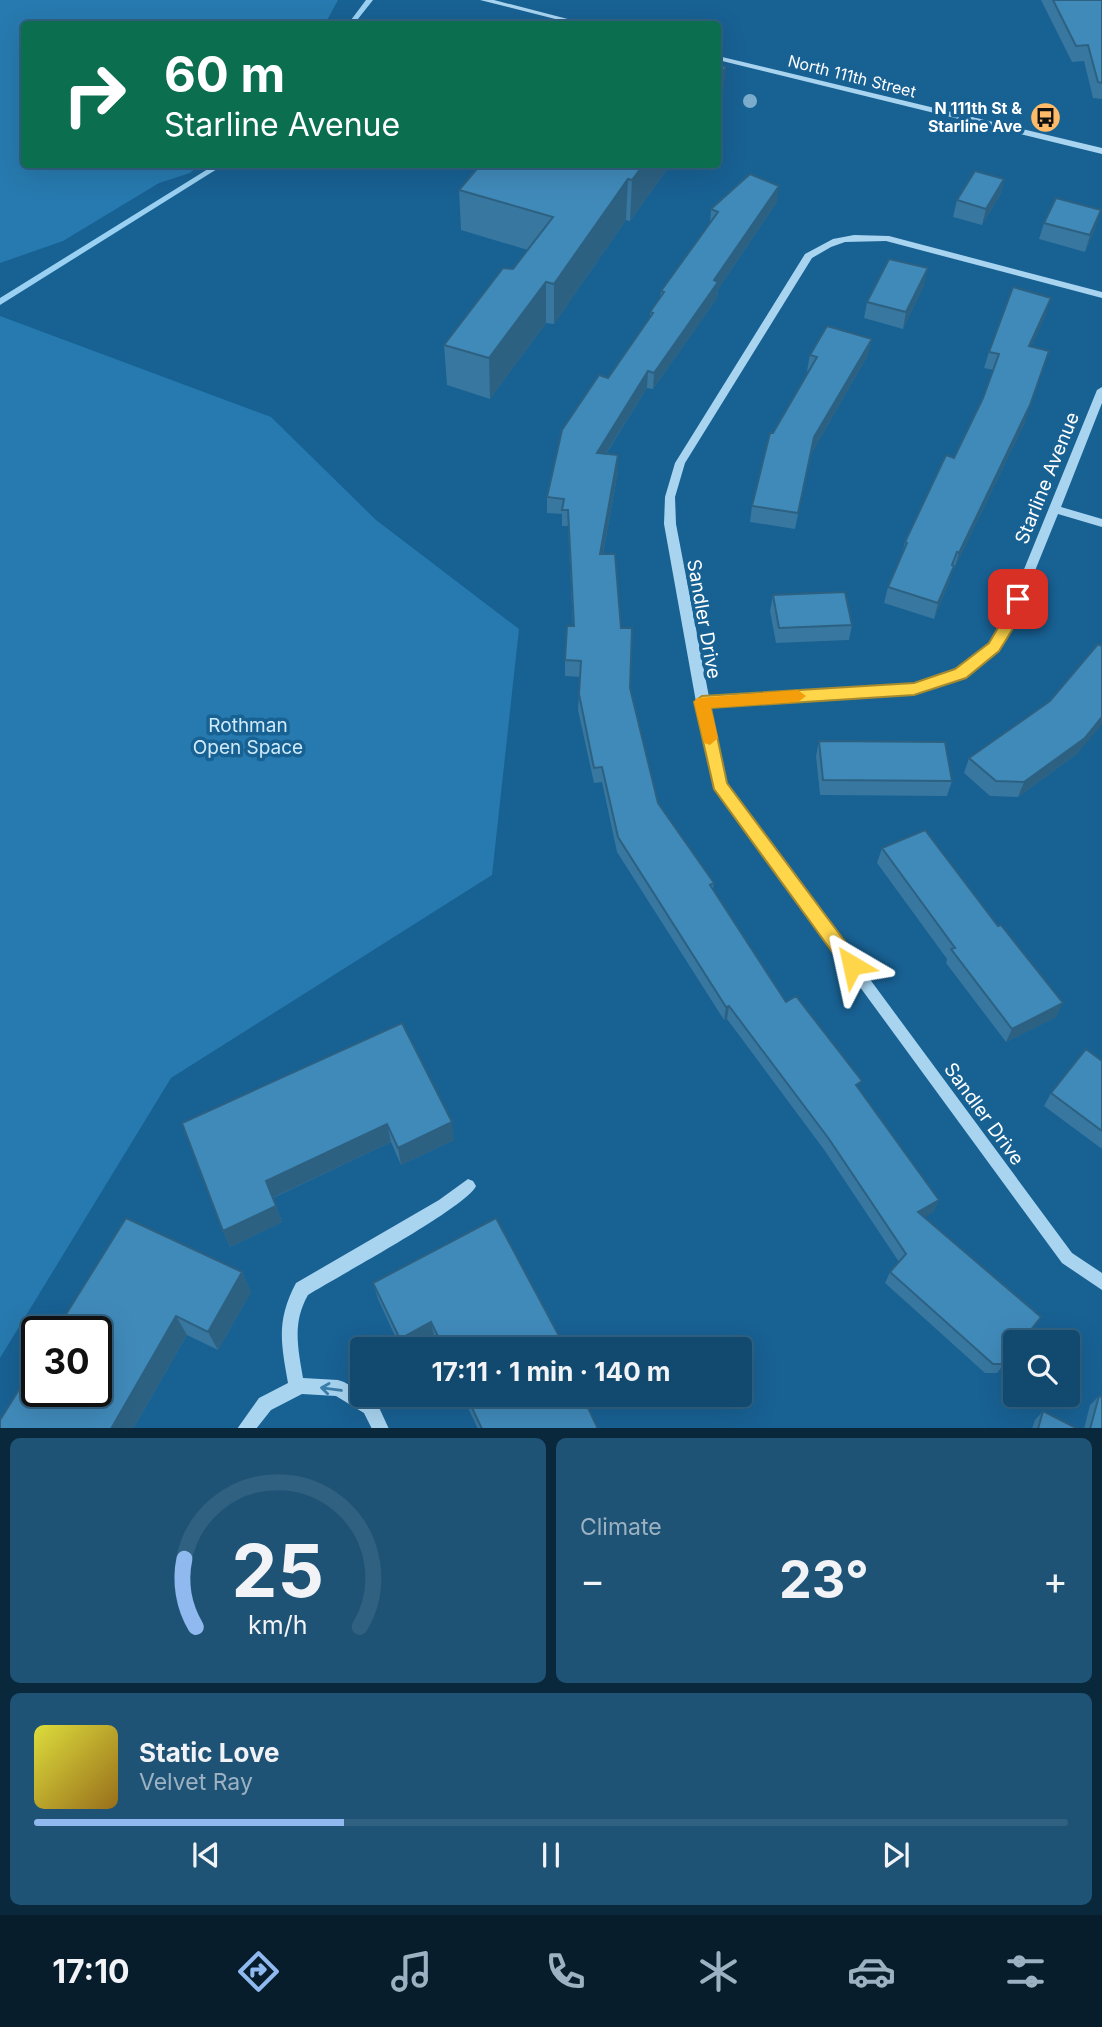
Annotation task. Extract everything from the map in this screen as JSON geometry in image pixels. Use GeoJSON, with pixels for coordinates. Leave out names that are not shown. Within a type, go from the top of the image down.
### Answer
{"type":"FeatureCollection","features":[{"type":"Feature","properties":{"kind":"street"},"geometry":{"type":"LineString","coordinates":[[484,0],[571,21]]}},
{"type":"Feature","properties":{"kind":"street","name":"North 111th Street"},"geometry":{"type":"LineString","coordinates":[[721,59],[1102,151]]}},
{"type":"Feature","properties":{"kind":"street","name":"Sandler Drive"},"geometry":{"type":"LineString","coordinates":[[1102,295],[886,237],[856,236],[828,242],[808,256],[680,463],[670,497],[673,544],[719,785],[1067,1258],[1102,1282]]}},
{"type":"Feature","properties":{"kind":"street","name":"Starline Avenue"},"geometry":{"type":"LineString","coordinates":[[702,702],[914,689],[960,673],[994,647],[1009,622],[1102,390]]}},
{"type":"Feature","properties":{"kind":"street"},"geometry":{"type":"LineString","coordinates":[[1053,509],[1102,523]]}},
{"type":"Feature","properties":{"kind":"street"},"geometry":{"type":"LineString","coordinates":[[297,1388],[288,1327],[290,1307],[302,1289],[444,1205],[468,1186]]}},
{"type":"Feature","properties":{"kind":"street"},"geometry":{"type":"LineString","coordinates":[[246,1428],[265,1404],[297,1388],[338,1388],[370,1408],[380,1428]]}},
{"type":"Feature","properties":{"kind":"green space"},"geometry":{"type":"Polygon","coordinates":[[[0,0],[338,0],[327,21],[21,21],[21,168],[196,168],[190,173],[159,183],[63,241],[0,263],[0,0]]]}},
{"type":"Feature","properties":{"kind":"green space","name":"Rothman Open Space"},"geometry":{"type":"Polygon","coordinates":[[[0,316],[271,417],[376,520],[519,629],[492,875],[171,1078],[26,1316],[21,1316],[21,1324],[0,1358],[0,316]]]}},
{"type":"Feature","properties":{"kind":"building"},"geometry":{"type":"Polygon","coordinates":[[[1053,0],[1102,0],[1102,83],[1098,82],[1088,45],[1076,46],[1053,0]]]}},
{"type":"Feature","properties":{"kind":"building"},"geometry":{"type":"Polygon","coordinates":[[[478,168],[641,168],[632,180],[628,179],[554,284],[546,282],[489,358],[444,345],[503,268],[513,269],[553,217],[459,190],[478,168]]]}},
{"type":"Feature","properties":{"kind":"building"},"geometry":{"type":"Polygon","coordinates":[[[975,171],[1004,179],[986,209],[957,200],[975,171]]]}},
{"type":"Feature","properties":{"kind":"building"},"geometry":{"type":"Polygon","coordinates":[[[750,174],[779,186],[714,280],[718,282],[654,373],[648,371],[597,453],[618,455],[600,554],[615,554],[621,628],[632,628],[630,688],[658,803],[714,883],[710,885],[786,1002],[796,996],[862,1081],[856,1085],[939,1200],[918,1212],[1041,1317],[1031,1330],[1003,1330],[1003,1364],[993,1364],[890,1272],[906,1254],[829,1139],[729,1006],[726,1007],[618,837],[602,767],[594,768],[579,694],[581,661],[565,660],[567,626],[574,626],[568,510],[562,510],[564,499],[547,497],[562,430],[599,375],[608,378],[653,313],[650,312],[664,292],[661,291],[718,212],[711,209],[750,174]]]}},
{"type":"Feature","properties":{"kind":"building"},"geometry":{"type":"Polygon","coordinates":[[[1056,198],[1101,210],[1090,235],[1044,223],[1056,198]]]}},
{"type":"Feature","properties":{"kind":"building"},"geometry":{"type":"Polygon","coordinates":[[[889,259],[928,268],[906,312],[867,302],[889,259]]]}},
{"type":"Feature","properties":{"kind":"building"},"geometry":{"type":"Polygon","coordinates":[[[1013,287],[1051,298],[1029,346],[1049,351],[1030,405],[959,553],[957,552],[938,603],[888,587],[907,543],[905,542],[946,455],[954,458],[983,398],[999,354],[989,352],[1013,287]]]}},
{"type":"Feature","properties":{"kind":"building"},"geometry":{"type":"Polygon","coordinates":[[[827,326],[872,339],[814,437],[798,513],[752,506],[770,433],[773,433],[817,357],[810,355],[827,326]]]}},
{"type":"Feature","properties":{"kind":"building"},"geometry":{"type":"Polygon","coordinates":[[[845,592],[852,625],[779,628],[773,595],[845,592]]]}},
{"type":"Feature","properties":{"kind":"building"},"geometry":{"type":"Polygon","coordinates":[[[1098,644],[1102,646],[1102,717],[1085,738],[1024,782],[996,781],[969,758],[1050,701],[1098,644]]]}},
{"type":"Feature","properties":{"kind":"building"},"geometry":{"type":"Polygon","coordinates":[[[819,741],[945,742],[952,781],[823,780],[819,741]]]}},
{"type":"Feature","properties":{"kind":"building"},"geometry":{"type":"Polygon","coordinates":[[[925,830],[998,926],[1001,925],[1063,1003],[1012,1029],[951,949],[955,948],[882,848],[925,830]]]}},
{"type":"Feature","properties":{"kind":"building"},"geometry":{"type":"Polygon","coordinates":[[[402,1023],[452,1122],[398,1148],[387,1124],[266,1181],[276,1206],[223,1231],[182,1123],[402,1023]]]}},
{"type":"Feature","properties":{"kind":"building"},"geometry":{"type":"Polygon","coordinates":[[[1086,1049],[1102,1061],[1102,1131],[1051,1093],[1086,1049]]]}},
{"type":"Feature","properties":{"kind":"building"},"geometry":{"type":"Polygon","coordinates":[[[126,1218],[242,1272],[208,1332],[176,1316],[112,1428],[0,1428],[0,1420],[21,1387],[21,1407],[112,1407],[112,1316],[65,1316],[126,1218]]]}},
{"type":"Feature","properties":{"kind":"building"},"geometry":{"type":"Polygon","coordinates":[[[496,1218],[560,1337],[438,1337],[431,1322],[399,1337],[373,1283],[496,1218]]]}},
{"type":"Feature","properties":{"kind":"building"},"geometry":{"type":"Polygon","coordinates":[[[1099,1396],[1102,1397],[1102,1428],[1090,1428],[1099,1396]]]}},
{"type":"Feature","properties":{"kind":"building"},"geometry":{"type":"Polygon","coordinates":[[[472,1407],[588,1407],[598,1428],[482,1428],[472,1407]]]}},
{"type":"Feature","properties":{"kind":"building"},"geometry":{"type":"Polygon","coordinates":[[[1043,1411],[1076,1428],[1038,1428],[1043,1411]]]}},
{"type":"Feature","properties":{"kind":"waterway"},"geometry":{"type":"LineString","coordinates":[[353,21],[370,0]]}},
{"type":"Feature","properties":{"kind":"waterway"},"geometry":{"type":"LineString","coordinates":[[0,302],[216,168]]}},
{"type":"Feature","properties":{"kind":"slow traffic"},"geometry":{"type":"LineString","coordinates":[[710,738],[702,702],[798,696]]}},
{"type":"Feature","properties":{"kind":"place","name":"N 111th St & Starline Ave"},"geometry":{"type":"Point","coordinates":[1045,117]}},
{"type":"Feature","properties":{"kind":"route"},"geometry":{"type":"LineString","coordinates":[[852,965],[719,785],[702,702],[914,689],[960,673],[994,647],[1009,622],[1018,599]]}}]}
